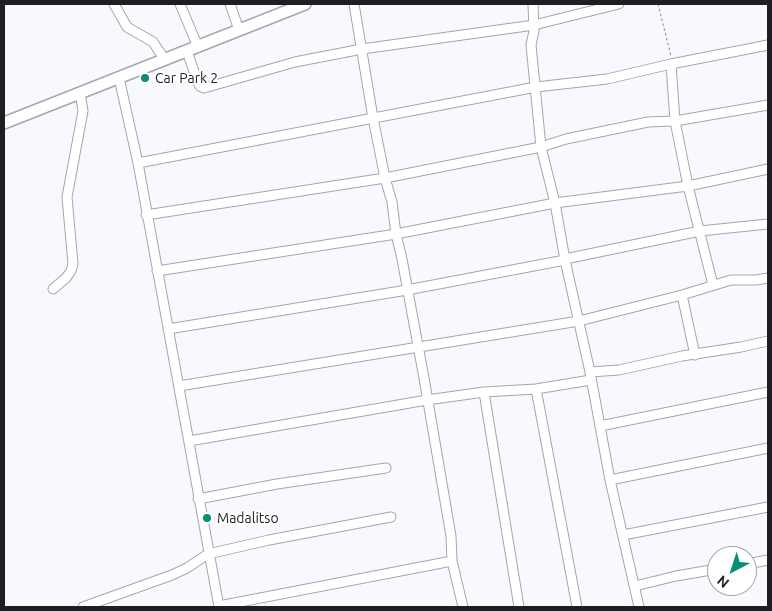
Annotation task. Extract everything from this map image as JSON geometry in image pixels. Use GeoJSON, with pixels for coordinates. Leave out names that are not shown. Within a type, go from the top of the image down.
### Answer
{"type":"FeatureCollection","features":[{"type":"Feature","properties":{"kind":"street"},"geometry":{"type":"LineString","coordinates":[[114,4],[127,27],[153,42],[165,60]]}},
{"type":"Feature","properties":{"kind":"street"},"geometry":{"type":"LineString","coordinates":[[180,4],[193,49],[198,82],[204,88],[295,62],[362,49],[534,25],[620,4]]}},
{"type":"Feature","properties":{"kind":"street"},"geometry":{"type":"LineString","coordinates":[[230,4],[239,30]]}},
{"type":"Feature","properties":{"kind":"street"},"geometry":{"type":"LineString","coordinates":[[4,123],[193,49],[239,30],[286,7],[305,4]]}},
{"type":"Feature","properties":{"kind":"street"},"geometry":{"type":"LineString","coordinates":[[354,4],[373,118],[385,178],[392,202],[396,234],[418,347],[451,536],[452,560],[463,607]]}},
{"type":"Feature","properties":{"kind":"street"},"geometry":{"type":"LineString","coordinates":[[533,4],[534,25],[531,46],[541,147],[555,202],[565,260],[591,376],[610,480],[639,607]]}},
{"type":"Feature","properties":{"kind":"street"},"geometry":{"type":"LineString","coordinates":[[138,163],[536,87],[608,79],[768,45]]}},
{"type":"Feature","properties":{"kind":"street"},"geometry":{"type":"LineString","coordinates":[[672,64],[675,121],[688,186],[713,285]]}},
{"type":"Feature","properties":{"kind":"street"},"geometry":{"type":"LineString","coordinates":[[119,78],[138,163],[219,607],[452,560]]}},
{"type":"Feature","properties":{"kind":"street"},"geometry":{"type":"LineString","coordinates":[[53,288],[66,278],[73,264],[67,197],[83,111],[80,93]]}},
{"type":"Feature","properties":{"kind":"street"},"geometry":{"type":"LineString","coordinates":[[146,215],[385,178],[541,147],[566,139],[648,122],[675,121],[768,105]]}},
{"type":"Feature","properties":{"kind":"street"},"geometry":{"type":"LineString","coordinates":[[157,270],[396,234],[555,202],[688,186],[768,169]]}},
{"type":"Feature","properties":{"kind":"street"},"geometry":{"type":"LineString","coordinates":[[168,329],[407,290],[565,260],[700,231],[768,224]]}},
{"type":"Feature","properties":{"kind":"street"},"geometry":{"type":"LineString","coordinates":[[180,386],[579,321],[682,295],[732,280],[768,278]]}},
{"type":"Feature","properties":{"kind":"street"},"geometry":{"type":"LineString","coordinates":[[682,295],[695,355]]}},
{"type":"Feature","properties":{"kind":"street"},"geometry":{"type":"LineString","coordinates":[[188,441],[427,400],[484,392],[536,389],[682,356],[768,341]]}},
{"type":"Feature","properties":{"kind":"street"},"geometry":{"type":"LineString","coordinates":[[536,389],[577,607]]}},
{"type":"Feature","properties":{"kind":"street"},"geometry":{"type":"LineString","coordinates":[[484,392],[519,607]]}},
{"type":"Feature","properties":{"kind":"street"},"geometry":{"type":"LineString","coordinates":[[600,426],[768,392]]}},
{"type":"Feature","properties":{"kind":"street"},"geometry":{"type":"LineString","coordinates":[[610,480],[768,448]]}},
{"type":"Feature","properties":{"kind":"street"},"geometry":{"type":"LineString","coordinates":[[198,499],[277,484],[386,468]]}},
{"type":"Feature","properties":{"kind":"street"},"geometry":{"type":"LineString","coordinates":[[623,535],[768,507]]}},
{"type":"Feature","properties":{"kind":"street"},"geometry":{"type":"LineString","coordinates":[[83,607],[172,575],[187,568],[208,554],[269,540],[391,517]]}},
{"type":"Feature","properties":{"kind":"street"},"geometry":{"type":"LineString","coordinates":[[635,586],[707,571]]}},
{"type":"Feature","properties":{"kind":"path"},"geometry":{"type":"LineString","coordinates":[[658,4],[672,64]]}},
{"type":"Feature","properties":{"kind":"place","name":"Car Park 2"},"geometry":{"type":"Point","coordinates":[145,78]}},
{"type":"Feature","properties":{"kind":"place","name":"Madalitso"},"geometry":{"type":"Point","coordinates":[207,518]}}]}
